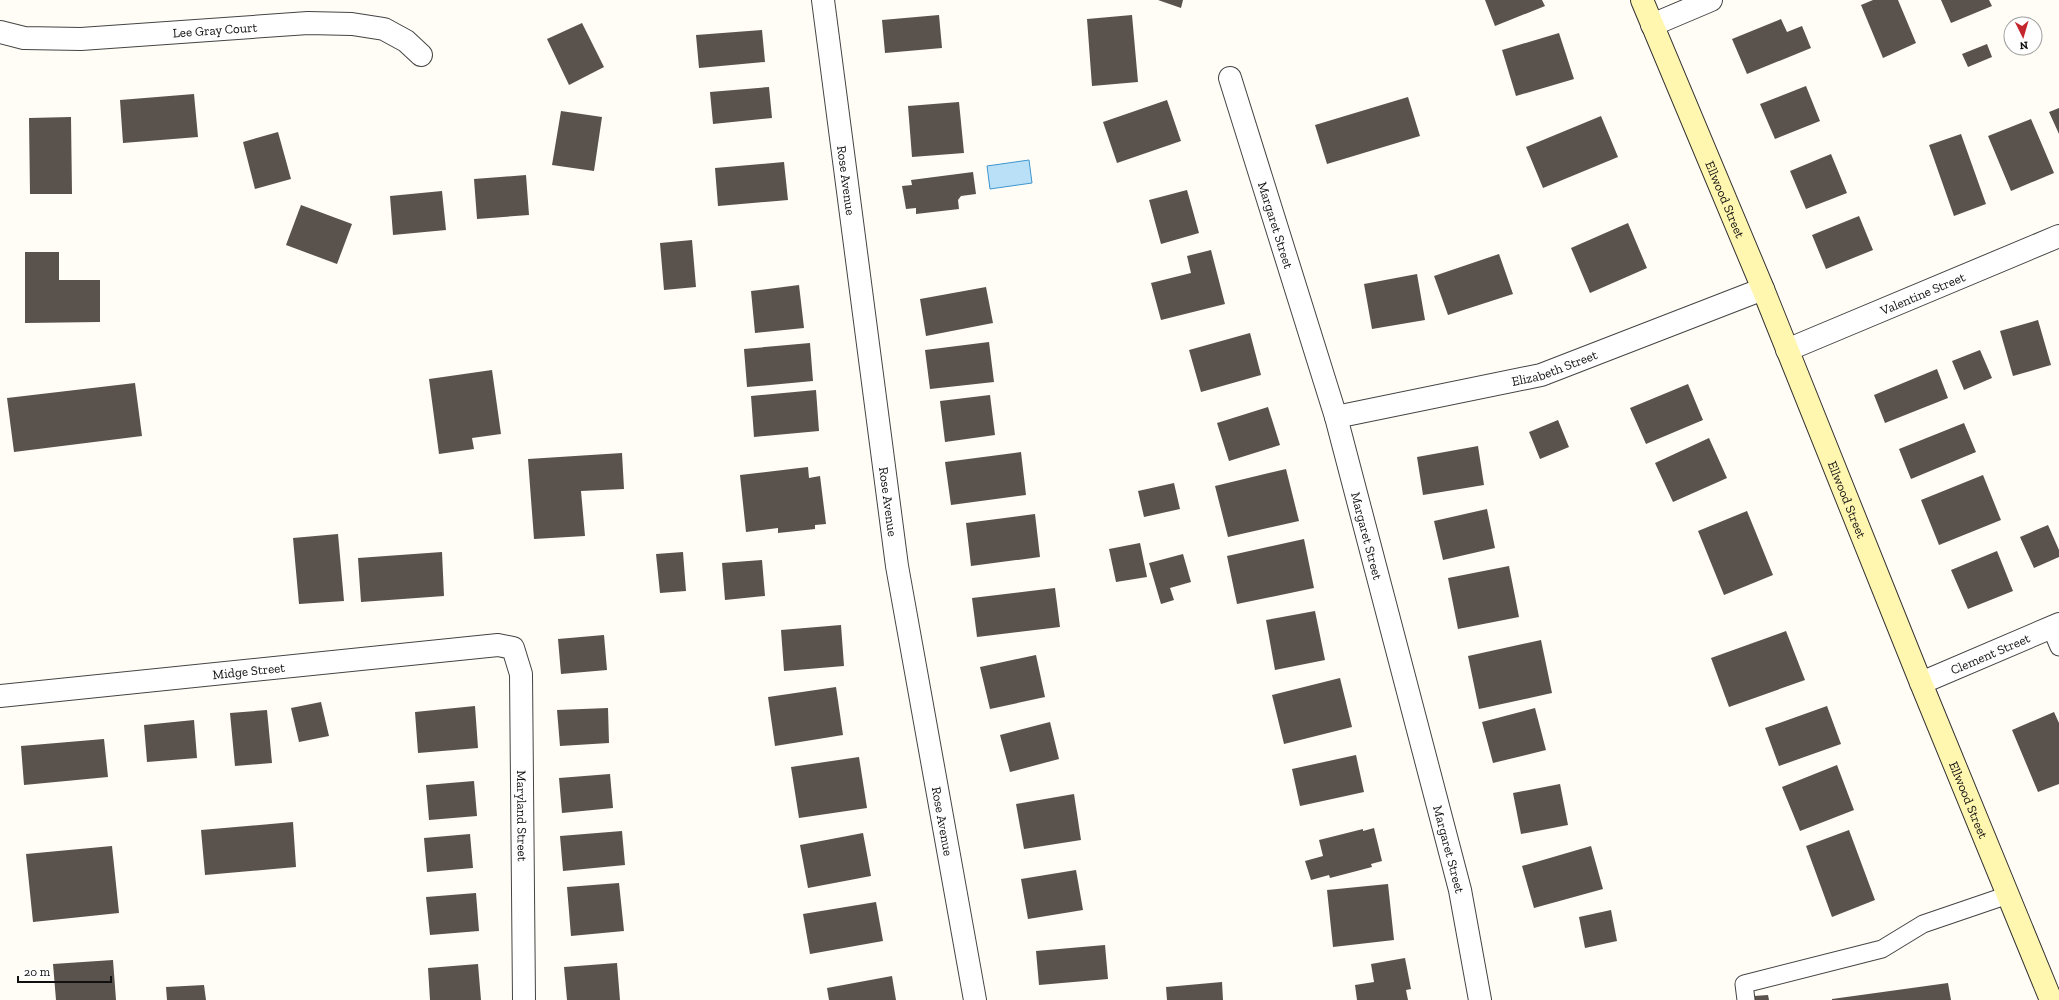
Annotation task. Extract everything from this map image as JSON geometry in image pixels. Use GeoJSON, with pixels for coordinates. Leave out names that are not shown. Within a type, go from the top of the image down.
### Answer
{"type":"FeatureCollection","features":[{"type":"Feature","properties":{"kind":"street","name":"Rose Avenue"},"geometry":{"type":"LineString","coordinates":[[823,0],[897,566],[975,1000]]}},
{"type":"Feature","properties":{"kind":"street","name":"Ellwood Street"},"geometry":{"type":"LineString","coordinates":[[1642,0],[1763,289],[1921,683],[2051,1000]]}},
{"type":"Feature","properties":{"kind":"street"},"geometry":{"type":"LineString","coordinates":[[1652,25],[1711,0]]}},
{"type":"Feature","properties":{"kind":"street","name":"Lee Gray Court"},"geometry":{"type":"LineString","coordinates":[[0,32],[24,38],[81,39],[308,23],[352,24],[384,29],[406,40],[421,55]]}},
{"type":"Feature","properties":{"kind":"street","name":"Margaret Street"},"geometry":{"type":"LineString","coordinates":[[1230,78],[1336,417],[1460,890],[1480,1000]]}},
{"type":"Feature","properties":{"kind":"street","name":"Valentine Street"},"geometry":{"type":"LineString","coordinates":[[1787,350],[2059,236]]}},
{"type":"Feature","properties":{"kind":"street","name":"Elizabeth Street"},"geometry":{"type":"LineString","coordinates":[[1336,417],[1541,374],[1763,289]]}},
{"type":"Feature","properties":{"kind":"street","name":"Clement Street"},"geometry":{"type":"LineString","coordinates":[[1921,683],[2055,626]]}},
{"type":"Feature","properties":{"kind":"street","name":"Midge Street"},"geometry":{"type":"LineString","coordinates":[[0,696],[498,645]]}},
{"type":"Feature","properties":{"kind":"street","name":"Maryland Street"},"geometry":{"type":"LineString","coordinates":[[498,645],[513,648],[521,674],[524,1000]]}},
{"type":"Feature","properties":{"kind":"lane"},"geometry":{"type":"LineString","coordinates":[[2055,626],[2059,648]]}},
{"type":"Feature","properties":{"kind":"lane"},"geometry":{"type":"LineString","coordinates":[[1746,1000],[1744,984],[1882,949],[1923,924],[2008,896]]}},
{"type":"Feature","properties":{"kind":"water"},"geometry":{"type":"Polygon","coordinates":[[[1029,160],[1032,183],[990,189],[987,166],[1029,160]]]}},
{"type":"Feature","properties":{"kind":"building"},"geometry":{"type":"Polygon","coordinates":[[[1158,0],[1183,0],[1181,8],[1158,0]]]}},
{"type":"Feature","properties":{"kind":"building"},"geometry":{"type":"Polygon","coordinates":[[[1485,0],[1542,0],[1545,6],[1495,26],[1485,0]]]}},
{"type":"Feature","properties":{"kind":"building"},"geometry":{"type":"Polygon","coordinates":[[[1873,0],[1898,0],[1916,43],[1883,58],[1861,5],[1873,0]]]}},
{"type":"Feature","properties":{"kind":"building"},"geometry":{"type":"Polygon","coordinates":[[[1941,0],[1989,0],[1992,6],[1951,23],[1941,0]]]}},
{"type":"Feature","properties":{"kind":"building"},"geometry":{"type":"Polygon","coordinates":[[[939,15],[942,48],[885,53],[882,20],[939,15]]]}},
{"type":"Feature","properties":{"kind":"building"},"geometry":{"type":"Polygon","coordinates":[[[1132,15],[1138,82],[1092,86],[1087,19],[1132,15]]]}},
{"type":"Feature","properties":{"kind":"building"},"geometry":{"type":"Polygon","coordinates":[[[1781,19],[1787,32],[1802,26],[1811,48],[1747,74],[1732,39],[1781,19]]]}},
{"type":"Feature","properties":{"kind":"building"},"geometry":{"type":"Polygon","coordinates":[[[582,23],[604,67],[569,85],[547,39],[582,23]]]}},
{"type":"Feature","properties":{"kind":"building"},"geometry":{"type":"Polygon","coordinates":[[[762,30],[765,62],[699,68],[696,35],[762,30]]]}},
{"type":"Feature","properties":{"kind":"building"},"geometry":{"type":"Polygon","coordinates":[[[1559,33],[1574,79],[1516,96],[1502,50],[1559,33]]]}},
{"type":"Feature","properties":{"kind":"building"},"geometry":{"type":"Polygon","coordinates":[[[1987,44],[1992,57],[1968,67],[1962,54],[1987,44]]]}},
{"type":"Feature","properties":{"kind":"building"},"geometry":{"type":"Polygon","coordinates":[[[1806,86],[1820,121],[1775,139],[1760,104],[1806,86]]]}},
{"type":"Feature","properties":{"kind":"building"},"geometry":{"type":"Polygon","coordinates":[[[769,87],[772,118],[713,124],[710,92],[769,87]]]}},
{"type":"Feature","properties":{"kind":"building"},"geometry":{"type":"Polygon","coordinates":[[[194,94],[198,137],[123,143],[120,100],[194,94]]]}},
{"type":"Feature","properties":{"kind":"building"},"geometry":{"type":"Polygon","coordinates":[[[1408,97],[1420,136],[1327,164],[1315,125],[1408,97]]]}},
{"type":"Feature","properties":{"kind":"building"},"geometry":{"type":"Polygon","coordinates":[[[1167,100],[1181,141],[1117,163],[1103,122],[1167,100]]]}},
{"type":"Feature","properties":{"kind":"building"},"geometry":{"type":"Polygon","coordinates":[[[959,102],[964,153],[912,157],[908,106],[959,102]]]}},
{"type":"Feature","properties":{"kind":"building"},"geometry":{"type":"Polygon","coordinates":[[[2059,108],[2059,134],[2049,112],[2059,108]]]}},
{"type":"Feature","properties":{"kind":"building"},"geometry":{"type":"Polygon","coordinates":[[[561,111],[602,117],[594,171],[552,165],[561,111]]]}},
{"type":"Feature","properties":{"kind":"building"},"geometry":{"type":"Polygon","coordinates":[[[1601,116],[1618,157],[1543,188],[1526,147],[1601,116]]]}},
{"type":"Feature","properties":{"kind":"building"},"geometry":{"type":"Polygon","coordinates":[[[71,117],[72,194],[30,194],[29,118],[71,117]]]}},
{"type":"Feature","properties":{"kind":"building"},"geometry":{"type":"Polygon","coordinates":[[[2031,119],[2054,173],[2011,191],[1988,136],[2031,119]]]}},
{"type":"Feature","properties":{"kind":"building"},"geometry":{"type":"Polygon","coordinates":[[[278,132],[291,179],[255,189],[243,142],[278,132]]]}},
{"type":"Feature","properties":{"kind":"building"},"geometry":{"type":"Polygon","coordinates":[[[1961,134],[1986,204],[1954,216],[1929,145],[1961,134]]]}},
{"type":"Feature","properties":{"kind":"building"},"geometry":{"type":"Polygon","coordinates":[[[1831,154],[1847,193],[1806,209],[1790,171],[1831,154]]]}},
{"type":"Feature","properties":{"kind":"building"},"geometry":{"type":"Polygon","coordinates":[[[784,162],[788,200],[718,206],[715,168],[784,162]]]}},
{"type":"Feature","properties":{"kind":"building"},"geometry":{"type":"Polygon","coordinates":[[[973,172],[976,194],[961,196],[958,200],[959,209],[916,214],[916,208],[906,209],[902,186],[912,185],[911,180],[973,172]]]}},
{"type":"Feature","properties":{"kind":"building"},"geometry":{"type":"Polygon","coordinates":[[[526,175],[529,215],[477,219],[474,179],[526,175]]]}},
{"type":"Feature","properties":{"kind":"building"},"geometry":{"type":"Polygon","coordinates":[[[1187,190],[1199,233],[1161,244],[1149,200],[1187,190]]]}},
{"type":"Feature","properties":{"kind":"building"},"geometry":{"type":"Polygon","coordinates":[[[442,191],[446,230],[393,235],[390,196],[442,191]]]}},
{"type":"Feature","properties":{"kind":"building"},"geometry":{"type":"Polygon","coordinates":[[[301,205],[352,224],[337,264],[286,245],[301,205]]]}},
{"type":"Feature","properties":{"kind":"building"},"geometry":{"type":"Polygon","coordinates":[[[1859,216],[1873,250],[1826,269],[1812,235],[1859,216]]]}},
{"type":"Feature","properties":{"kind":"building"},"geometry":{"type":"Polygon","coordinates":[[[1628,223],[1647,268],[1590,293],[1571,248],[1628,223]]]}},
{"type":"Feature","properties":{"kind":"building"},"geometry":{"type":"Polygon","coordinates":[[[692,240],[696,287],[664,290],[660,243],[692,240]]]}},
{"type":"Feature","properties":{"kind":"building"},"geometry":{"type":"Polygon","coordinates":[[[1211,250],[1225,304],[1161,320],[1151,283],[1191,273],[1187,256],[1211,250]]]}},
{"type":"Feature","properties":{"kind":"building"},"geometry":{"type":"Polygon","coordinates":[[[25,252],[59,252],[59,280],[100,280],[100,322],[25,323],[25,252]]]}},
{"type":"Feature","properties":{"kind":"building"},"geometry":{"type":"Polygon","coordinates":[[[1499,254],[1513,294],[1448,315],[1434,276],[1499,254]]]}},
{"type":"Feature","properties":{"kind":"building"},"geometry":{"type":"Polygon","coordinates":[[[1417,274],[1425,320],[1372,329],[1364,284],[1417,274]]]}},
{"type":"Feature","properties":{"kind":"building"},"geometry":{"type":"Polygon","coordinates":[[[799,285],[804,328],[755,333],[751,291],[799,285]]]}},
{"type":"Feature","properties":{"kind":"building"},"geometry":{"type":"Polygon","coordinates":[[[986,287],[993,323],[926,336],[920,299],[986,287]]]}},
{"type":"Feature","properties":{"kind":"building"},"geometry":{"type":"Polygon","coordinates":[[[2038,320],[2051,365],[2013,376],[2000,331],[2038,320]]]}},
{"type":"Feature","properties":{"kind":"building"},"geometry":{"type":"Polygon","coordinates":[[[1250,333],[1261,375],[1201,392],[1189,350],[1250,333]]]}},
{"type":"Feature","properties":{"kind":"building"},"geometry":{"type":"Polygon","coordinates":[[[989,342],[994,382],[930,389],[925,350],[989,342]]]}},
{"type":"Feature","properties":{"kind":"building"},"geometry":{"type":"Polygon","coordinates":[[[810,343],[813,381],[747,387],[744,349],[810,343]]]}},
{"type":"Feature","properties":{"kind":"building"},"geometry":{"type":"Polygon","coordinates":[[[1980,350],[1992,378],[1964,390],[1952,361],[1980,350]]]}},
{"type":"Feature","properties":{"kind":"building"},"geometry":{"type":"Polygon","coordinates":[[[1937,369],[1948,398],[1885,423],[1874,395],[1937,369]]]}},
{"type":"Feature","properties":{"kind":"building"},"geometry":{"type":"Polygon","coordinates":[[[492,370],[501,434],[472,438],[474,449],[439,454],[429,379],[492,370]]]}},
{"type":"Feature","properties":{"kind":"building"},"geometry":{"type":"Polygon","coordinates":[[[135,383],[142,436],[14,452],[7,398],[135,383]]]}},
{"type":"Feature","properties":{"kind":"building"},"geometry":{"type":"Polygon","coordinates":[[[1688,384],[1703,420],[1646,444],[1630,408],[1688,384]]]}},
{"type":"Feature","properties":{"kind":"building"},"geometry":{"type":"Polygon","coordinates":[[[816,390],[819,431],[754,437],[751,396],[816,390]]]}},
{"type":"Feature","properties":{"kind":"building"},"geometry":{"type":"Polygon","coordinates":[[[990,395],[995,435],[945,442],[940,401],[990,395]]]}},
{"type":"Feature","properties":{"kind":"building"},"geometry":{"type":"Polygon","coordinates":[[[1268,407],[1280,445],[1229,461],[1217,423],[1268,407]]]}},
{"type":"Feature","properties":{"kind":"building"},"geometry":{"type":"Polygon","coordinates":[[[1558,420],[1569,447],[1540,459],[1529,432],[1558,420]]]}},
{"type":"Feature","properties":{"kind":"building"},"geometry":{"type":"Polygon","coordinates":[[[1964,423],[1976,452],[1911,479],[1899,449],[1964,423]]]}},
{"type":"Feature","properties":{"kind":"building"},"geometry":{"type":"Polygon","coordinates":[[[1709,438],[1727,478],[1673,502],[1655,463],[1709,438]]]}},
{"type":"Feature","properties":{"kind":"building"},"geometry":{"type":"Polygon","coordinates":[[[1478,446],[1484,485],[1423,495],[1417,457],[1478,446]]]}},
{"type":"Feature","properties":{"kind":"building"},"geometry":{"type":"Polygon","coordinates":[[[1021,452],[1026,495],[951,505],[945,462],[1021,452]]]}},
{"type":"Feature","properties":{"kind":"building"},"geometry":{"type":"Polygon","coordinates":[[[622,453],[624,489],[581,491],[585,536],[534,539],[528,459],[622,453]]]}},
{"type":"Feature","properties":{"kind":"building"},"geometry":{"type":"Polygon","coordinates":[[[808,467],[809,478],[820,476],[826,524],[815,525],[815,529],[778,533],[778,528],[746,532],[740,475],[808,467]]]}},
{"type":"Feature","properties":{"kind":"building"},"geometry":{"type":"Polygon","coordinates":[[[1286,469],[1299,521],[1228,537],[1215,486],[1286,469]]]}},
{"type":"Feature","properties":{"kind":"building"},"geometry":{"type":"Polygon","coordinates":[[[1983,475],[2001,520],[1939,545],[1921,500],[1983,475]]]}},
{"type":"Feature","properties":{"kind":"building"},"geometry":{"type":"Polygon","coordinates":[[[1174,483],[1180,509],[1144,517],[1138,491],[1174,483]]]}},
{"type":"Feature","properties":{"kind":"building"},"geometry":{"type":"Polygon","coordinates":[[[1487,509],[1495,548],[1443,560],[1434,521],[1487,509]]]}},
{"type":"Feature","properties":{"kind":"building"},"geometry":{"type":"Polygon","coordinates":[[[1747,511],[1773,575],[1724,595],[1698,531],[1747,511]]]}},
{"type":"Feature","properties":{"kind":"building"},"geometry":{"type":"Polygon","coordinates":[[[1035,514],[1040,557],[971,566],[966,523],[1035,514]]]}},
{"type":"Feature","properties":{"kind":"building"},"geometry":{"type":"Polygon","coordinates":[[[2048,525],[2059,550],[2059,557],[2034,568],[2020,537],[2048,525]]]}},
{"type":"Feature","properties":{"kind":"building"},"geometry":{"type":"Polygon","coordinates":[[[338,534],[344,601],[299,604],[293,538],[338,534]]]}},
{"type":"Feature","properties":{"kind":"building"},"geometry":{"type":"Polygon","coordinates":[[[1304,539],[1314,588],[1237,604],[1227,556],[1304,539]]]}},
{"type":"Feature","properties":{"kind":"building"},"geometry":{"type":"Polygon","coordinates":[[[1140,543],[1147,577],[1116,582],[1109,549],[1140,543]]]}},
{"type":"Feature","properties":{"kind":"building"},"geometry":{"type":"Polygon","coordinates":[[[1997,551],[2013,591],[1968,609],[1951,570],[1997,551]]]}},
{"type":"Feature","properties":{"kind":"building"},"geometry":{"type":"Polygon","coordinates":[[[442,552],[444,596],[361,602],[358,558],[442,552]]]}},
{"type":"Feature","properties":{"kind":"building"},"geometry":{"type":"Polygon","coordinates":[[[683,552],[686,591],[660,593],[656,554],[683,552]]]}},
{"type":"Feature","properties":{"kind":"building"},"geometry":{"type":"Polygon","coordinates":[[[1183,554],[1191,582],[1170,588],[1174,600],[1161,604],[1149,563],[1183,554]]]}},
{"type":"Feature","properties":{"kind":"building"},"geometry":{"type":"Polygon","coordinates":[[[762,560],[765,596],[725,600],[722,563],[762,560]]]}},
{"type":"Feature","properties":{"kind":"building"},"geometry":{"type":"Polygon","coordinates":[[[1509,566],[1519,617],[1458,629],[1448,578],[1509,566]]]}},
{"type":"Feature","properties":{"kind":"building"},"geometry":{"type":"Polygon","coordinates":[[[1055,588],[1060,627],[977,637],[972,598],[1055,588]]]}},
{"type":"Feature","properties":{"kind":"building"},"geometry":{"type":"Polygon","coordinates":[[[1315,611],[1325,660],[1275,670],[1266,620],[1315,611]]]}},
{"type":"Feature","properties":{"kind":"building"},"geometry":{"type":"Polygon","coordinates":[[[841,625],[844,666],[784,671],[781,630],[841,625]]]}},
{"type":"Feature","properties":{"kind":"building"},"geometry":{"type":"Polygon","coordinates":[[[1786,631],[1805,680],[1729,707],[1711,658],[1786,631]]]}},
{"type":"Feature","properties":{"kind":"building"},"geometry":{"type":"Polygon","coordinates":[[[604,635],[607,670],[561,674],[558,639],[604,635]]]}},
{"type":"Feature","properties":{"kind":"building"},"geometry":{"type":"Polygon","coordinates":[[[1541,640],[1552,693],[1479,709],[1468,656],[1541,640]]]}},
{"type":"Feature","properties":{"kind":"building"},"geometry":{"type":"Polygon","coordinates":[[[1036,655],[1045,697],[990,709],[980,667],[1036,655]]]}},
{"type":"Feature","properties":{"kind":"building"},"geometry":{"type":"Polygon","coordinates":[[[1340,678],[1352,727],[1284,744],[1272,695],[1340,678]]]}},
{"type":"Feature","properties":{"kind":"building"},"geometry":{"type":"Polygon","coordinates":[[[836,687],[843,735],[775,746],[768,697],[836,687]]]}},
{"type":"Feature","properties":{"kind":"building"},"geometry":{"type":"Polygon","coordinates":[[[321,702],[329,736],[299,742],[291,708],[321,702]]]}},
{"type":"Feature","properties":{"kind":"building"},"geometry":{"type":"Polygon","coordinates":[[[475,706],[478,748],[418,753],[415,712],[475,706]]]}},
{"type":"Feature","properties":{"kind":"building"},"geometry":{"type":"Polygon","coordinates":[[[1827,706],[1841,744],[1779,766],[1765,728],[1827,706]]]}},
{"type":"Feature","properties":{"kind":"building"},"geometry":{"type":"Polygon","coordinates":[[[608,708],[609,743],[560,746],[557,710],[608,708]]]}},
{"type":"Feature","properties":{"kind":"building"},"geometry":{"type":"Polygon","coordinates":[[[1535,708],[1546,750],[1493,763],[1482,722],[1535,708]]]}},
{"type":"Feature","properties":{"kind":"building"},"geometry":{"type":"Polygon","coordinates":[[[267,710],[272,763],[235,766],[230,713],[267,710]]]}},
{"type":"Feature","properties":{"kind":"building"},"geometry":{"type":"Polygon","coordinates":[[[2054,712],[2059,723],[2059,784],[2038,792],[2012,730],[2054,712]]]}},
{"type":"Feature","properties":{"kind":"building"},"geometry":{"type":"Polygon","coordinates":[[[194,720],[197,758],[147,762],[144,725],[194,720]]]}},
{"type":"Feature","properties":{"kind":"building"},"geometry":{"type":"Polygon","coordinates":[[[1050,722],[1059,759],[1010,772],[1000,735],[1050,722]]]}},
{"type":"Feature","properties":{"kind":"building"},"geometry":{"type":"Polygon","coordinates":[[[104,739],[108,777],[24,785],[21,746],[104,739]]]}},
{"type":"Feature","properties":{"kind":"building"},"geometry":{"type":"Polygon","coordinates":[[[1356,755],[1364,792],[1300,806],[1292,769],[1356,755]]]}},
{"type":"Feature","properties":{"kind":"building"},"geometry":{"type":"Polygon","coordinates":[[[859,757],[867,808],[799,818],[791,767],[859,757]]]}},
{"type":"Feature","properties":{"kind":"building"},"geometry":{"type":"Polygon","coordinates":[[[1837,765],[1854,810],[1800,831],[1782,787],[1837,765]]]}},
{"type":"Feature","properties":{"kind":"building"},"geometry":{"type":"Polygon","coordinates":[[[610,774],[613,808],[562,813],[559,778],[610,774]]]}},
{"type":"Feature","properties":{"kind":"building"},"geometry":{"type":"Polygon","coordinates":[[[474,781],[477,816],[429,820],[426,785],[474,781]]]}},
{"type":"Feature","properties":{"kind":"building"},"geometry":{"type":"Polygon","coordinates":[[[1560,784],[1568,825],[1521,834],[1513,793],[1560,784]]]}},
{"type":"Feature","properties":{"kind":"building"},"geometry":{"type":"Polygon","coordinates":[[[1074,794],[1081,840],[1024,849],[1016,804],[1074,794]]]}},
{"type":"Feature","properties":{"kind":"building"},"geometry":{"type":"Polygon","coordinates":[[[293,822],[296,867],[205,875],[201,830],[293,822]]]}},
{"type":"Feature","properties":{"kind":"building"},"geometry":{"type":"Polygon","coordinates":[[[1374,828],[1382,861],[1371,864],[1372,867],[1330,878],[1329,875],[1311,880],[1305,861],[1323,856],[1319,840],[1363,829],[1363,831],[1374,828]]]}},
{"type":"Feature","properties":{"kind":"building"},"geometry":{"type":"Polygon","coordinates":[[[1849,830],[1875,900],[1832,917],[1806,846],[1849,830]]]}},
{"type":"Feature","properties":{"kind":"building"},"geometry":{"type":"Polygon","coordinates":[[[622,831],[625,865],[563,871],[560,836],[622,831]]]}},
{"type":"Feature","properties":{"kind":"building"},"geometry":{"type":"Polygon","coordinates":[[[863,833],[871,876],[808,888],[800,845],[863,833]]]}},
{"type":"Feature","properties":{"kind":"building"},"geometry":{"type":"Polygon","coordinates":[[[470,834],[473,868],[427,872],[424,838],[470,834]]]}},
{"type":"Feature","properties":{"kind":"building"},"geometry":{"type":"Polygon","coordinates":[[[112,846],[119,913],[33,922],[26,854],[112,846]]]}},
{"type":"Feature","properties":{"kind":"building"},"geometry":{"type":"Polygon","coordinates":[[[1591,846],[1603,889],[1534,908],[1522,866],[1591,846]]]}},
{"type":"Feature","properties":{"kind":"building"},"geometry":{"type":"Polygon","coordinates":[[[1076,870],[1083,910],[1028,919],[1021,879],[1076,870]]]}},
{"type":"Feature","properties":{"kind":"building"},"geometry":{"type":"Polygon","coordinates":[[[619,883],[624,931],[571,936],[567,887],[619,883]]]}},
{"type":"Feature","properties":{"kind":"building"},"geometry":{"type":"Polygon","coordinates":[[[1388,884],[1394,940],[1333,947],[1327,890],[1388,884]]]}},
{"type":"Feature","properties":{"kind":"building"},"geometry":{"type":"Polygon","coordinates":[[[476,893],[479,931],[430,935],[426,897],[476,893]]]}},
{"type":"Feature","properties":{"kind":"building"},"geometry":{"type":"Polygon","coordinates":[[[876,902],[883,941],[810,954],[803,914],[876,902]]]}},
{"type":"Feature","properties":{"kind":"building"},"geometry":{"type":"Polygon","coordinates":[[[1611,910],[1617,941],[1585,948],[1579,917],[1611,910]]]}},
{"type":"Feature","properties":{"kind":"building"},"geometry":{"type":"Polygon","coordinates":[[[1105,945],[1108,979],[1039,985],[1036,951],[1105,945]]]}},
{"type":"Feature","properties":{"kind":"building"},"geometry":{"type":"Polygon","coordinates":[[[1405,958],[1411,989],[1406,990],[1408,1000],[1357,1000],[1355,985],[1374,982],[1371,964],[1405,958]]]}},
{"type":"Feature","properties":{"kind":"building"},"geometry":{"type":"Polygon","coordinates":[[[113,960],[116,1000],[56,1000],[53,964],[113,960]]]}},
{"type":"Feature","properties":{"kind":"building"},"geometry":{"type":"Polygon","coordinates":[[[617,963],[620,1000],[567,1000],[564,967],[617,963]]]}},
{"type":"Feature","properties":{"kind":"building"},"geometry":{"type":"Polygon","coordinates":[[[478,964],[481,1000],[430,1000],[428,968],[478,964]]]}},
{"type":"Feature","properties":{"kind":"building"},"geometry":{"type":"Polygon","coordinates":[[[892,976],[896,1000],[829,1000],[827,988],[892,976]]]}},
{"type":"Feature","properties":{"kind":"building"},"geometry":{"type":"Polygon","coordinates":[[[1222,982],[1223,1000],[1167,1000],[1166,987],[1222,982]]]}},
{"type":"Feature","properties":{"kind":"building"},"geometry":{"type":"Polygon","coordinates":[[[1948,983],[1951,1000],[1832,1000],[1832,999],[1948,983]]]}},
{"type":"Feature","properties":{"kind":"building"},"geometry":{"type":"Polygon","coordinates":[[[204,985],[206,1000],[167,1000],[166,987],[204,985]]]}},
{"type":"Feature","properties":{"kind":"building"},"geometry":{"type":"Polygon","coordinates":[[[1768,995],[1769,1000],[1755,1000],[1754,996],[1768,995]]]}}]}
